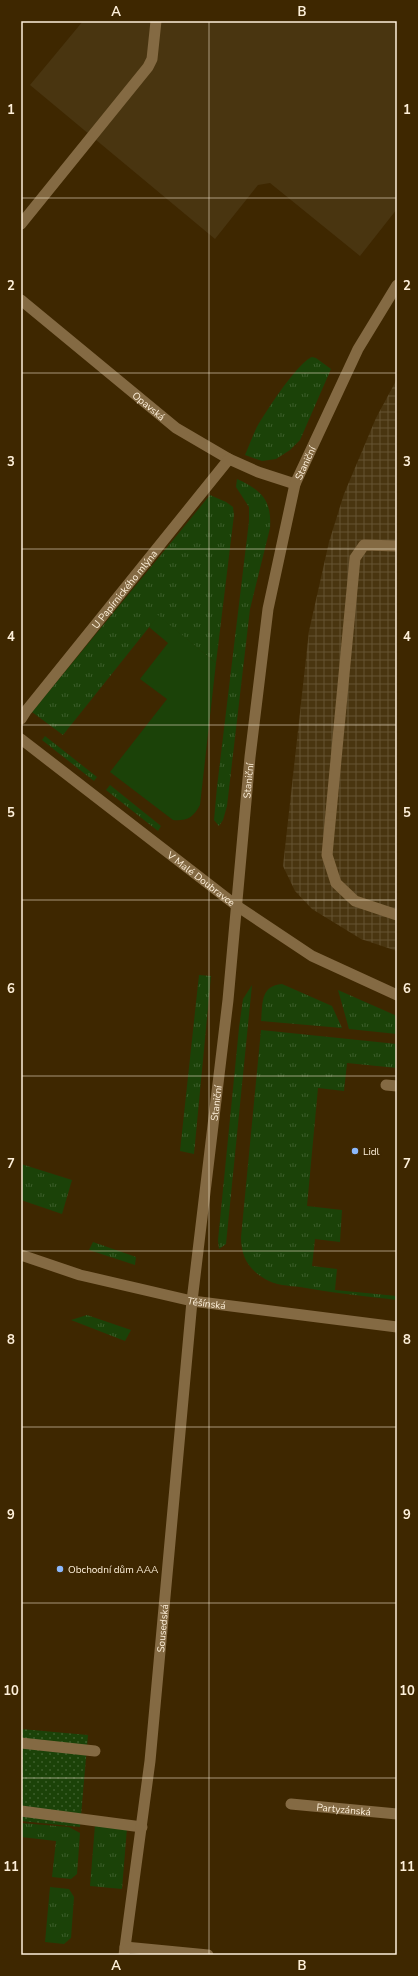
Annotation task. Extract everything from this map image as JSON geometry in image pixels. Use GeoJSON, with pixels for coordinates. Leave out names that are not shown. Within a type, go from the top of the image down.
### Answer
{"type":"FeatureCollection","features":[{"type":"Feature","properties":{"kind":"street"},"geometry":{"type":"LineString","coordinates":[[21,224],[148,67],[152,59],[156,21]]}},
{"type":"Feature","properties":{"kind":"street","name":"Staniční"},"geometry":{"type":"LineString","coordinates":[[192,1301],[228,1000],[250,758],[268,609],[295,484],[358,349],[397,285]]}},
{"type":"Feature","properties":{"kind":"street","name":"Opavská"},"geometry":{"type":"LineString","coordinates":[[21,300],[176,428],[229,459],[258,472],[295,484]]}},
{"type":"Feature","properties":{"kind":"street","name":"U Papírnického mlýna"},"geometry":{"type":"LineString","coordinates":[[21,719],[229,459]]}},
{"type":"Feature","properties":{"kind":"street"},"geometry":{"type":"LineString","coordinates":[[397,546],[364,545],[355,558],[327,855],[336,883],[355,901],[397,915]]}},
{"type":"Feature","properties":{"kind":"street","name":"V Malé Doubravce"},"geometry":{"type":"LineString","coordinates":[[21,739],[237,906],[312,956],[397,995]]}},
{"type":"Feature","properties":{"kind":"street"},"geometry":{"type":"LineString","coordinates":[[386,1085],[397,1086]]}},
{"type":"Feature","properties":{"kind":"street","name":"Těšínská"},"geometry":{"type":"LineString","coordinates":[[21,1255],[80,1275],[192,1301],[397,1327]]}},
{"type":"Feature","properties":{"kind":"street","name":"Sousedská"},"geometry":{"type":"LineString","coordinates":[[124,1951],[150,1761],[192,1301]]}},
{"type":"Feature","properties":{"kind":"street"},"geometry":{"type":"LineString","coordinates":[[21,1743],[95,1751]]}},
{"type":"Feature","properties":{"kind":"street","name":"Partyzánská"},"geometry":{"type":"LineString","coordinates":[[291,1804],[397,1814]]}},
{"type":"Feature","properties":{"kind":"street"},"geometry":{"type":"LineString","coordinates":[[21,1811],[142,1827]]}},
{"type":"Feature","properties":{"kind":"street"},"geometry":{"type":"LineString","coordinates":[[124,1951],[208,1955]]}},
{"type":"Feature","properties":{"kind":"shaded area"},"geometry":{"type":"Polygon","coordinates":[[[83,21],[397,21],[397,209],[360,256],[270,183],[258,185],[215,239],[30,85],[83,21]]]}},
{"type":"Feature","properties":{"kind":"shaded area"},"geometry":{"type":"Polygon","coordinates":[[[397,379],[397,951],[361,939],[312,909],[295,891],[283,866],[309,631],[329,542],[344,494],[376,418],[397,379]]]}},
{"type":"Feature","properties":{"kind":"green space"},"geometry":{"type":"Polygon","coordinates":[[[312,357],[316,358],[331,369],[300,440],[290,450],[276,459],[262,461],[245,455],[256,429],[266,412],[298,368],[312,357]]]}},
{"type":"Feature","properties":{"kind":"green space"},"geometry":{"type":"Polygon","coordinates":[[[237,479],[253,487],[263,497],[269,510],[270,528],[250,609],[227,806],[223,820],[219,826],[214,820],[217,787],[249,521],[249,507],[236,487],[237,479]]]}},
{"type":"Feature","properties":{"kind":"green space"},"geometry":{"type":"Polygon","coordinates":[[[210,495],[233,507],[234,515],[216,663],[158,616],[63,735],[32,712],[210,495]]]}},
{"type":"Feature","properties":{"kind":"green space"},"geometry":{"type":"Polygon","coordinates":[[[158,615],[216,663],[200,805],[192,816],[182,820],[173,820],[110,772],[167,699],[140,679],[168,643],[149,627],[158,615]]]}},
{"type":"Feature","properties":{"kind":"green space"},"geometry":{"type":"Polygon","coordinates":[[[45,736],[97,777],[94,781],[42,740],[45,736]]]}},
{"type":"Feature","properties":{"kind":"green space"},"geometry":{"type":"Polygon","coordinates":[[[110,785],[161,826],[158,831],[106,790],[110,785]]]}},
{"type":"Feature","properties":{"kind":"green space"},"geometry":{"type":"Polygon","coordinates":[[[199,975],[211,976],[194,1154],[180,1151],[199,975]]]}},
{"type":"Feature","properties":{"kind":"green space"},"geometry":{"type":"Polygon","coordinates":[[[282,984],[332,1006],[342,1028],[261,1021],[264,996],[266,992],[275,985],[282,984]]]}},
{"type":"Feature","properties":{"kind":"green space"},"geometry":{"type":"Polygon","coordinates":[[[252,985],[226,1244],[219,1249],[218,1240],[239,1028],[243,999],[252,985]]]}},
{"type":"Feature","properties":{"kind":"green space"},"geometry":{"type":"Polygon","coordinates":[[[338,990],[397,1016],[397,1034],[349,1029],[338,990]]]}},
{"type":"Feature","properties":{"kind":"green space"},"geometry":{"type":"Polygon","coordinates":[[[261,1030],[397,1044],[397,1068],[347,1063],[344,1091],[318,1088],[307,1206],[342,1210],[340,1242],[315,1239],[312,1266],[337,1269],[335,1290],[397,1296],[397,1300],[278,1284],[269,1281],[254,1271],[244,1256],[241,1237],[261,1030]]]}},
{"type":"Feature","properties":{"kind":"green space"},"geometry":{"type":"Polygon","coordinates":[[[21,1164],[72,1180],[62,1214],[21,1200],[21,1164]]]}},
{"type":"Feature","properties":{"kind":"green space"},"geometry":{"type":"Polygon","coordinates":[[[93,1242],[136,1257],[135,1265],[89,1250],[93,1242]]]}},
{"type":"Feature","properties":{"kind":"green space"},"geometry":{"type":"Polygon","coordinates":[[[87,1315],[131,1330],[125,1341],[71,1320],[87,1315]]]}},
{"type":"Feature","properties":{"kind":"green space"},"geometry":{"type":"Polygon","coordinates":[[[21,1729],[88,1735],[80,1827],[21,1821],[21,1729]]]}},
{"type":"Feature","properties":{"kind":"green space"},"geometry":{"type":"Polygon","coordinates":[[[21,1823],[69,1827],[80,1833],[77,1874],[71,1879],[52,1877],[56,1841],[21,1837],[21,1823]]]}},
{"type":"Feature","properties":{"kind":"green space"},"geometry":{"type":"Polygon","coordinates":[[[95,1825],[127,1828],[122,1889],[90,1886],[95,1825]]]}},
{"type":"Feature","properties":{"kind":"green space"},"geometry":{"type":"Polygon","coordinates":[[[50,1887],[69,1889],[74,1897],[71,1938],[64,1944],[45,1942],[50,1887]]]}},
{"type":"Feature","properties":{"kind":"place","name":"Lidl"},"geometry":{"type":"Point","coordinates":[355,1151]}},
{"type":"Feature","properties":{"kind":"place","name":"Obchodní dům AAA"},"geometry":{"type":"Point","coordinates":[60,1569]}}]}
